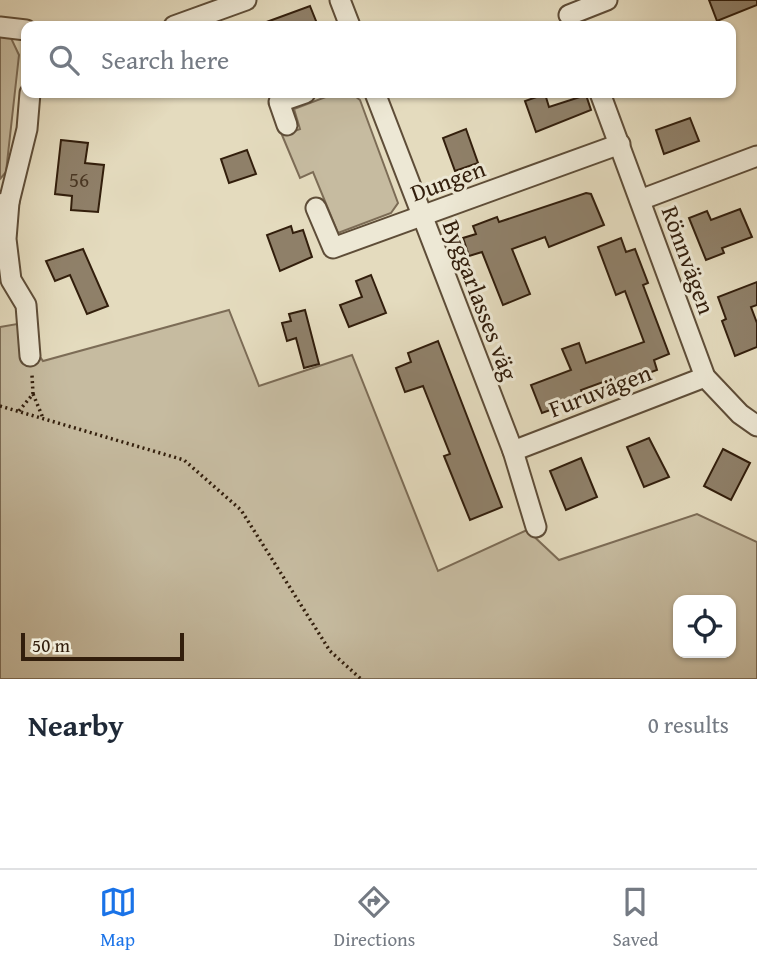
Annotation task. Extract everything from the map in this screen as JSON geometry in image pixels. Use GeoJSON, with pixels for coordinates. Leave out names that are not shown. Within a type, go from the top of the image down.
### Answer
{"type":"FeatureCollection","features":[{"type":"Feature","properties":{"kind":"street"},"geometry":{"type":"LineString","coordinates":[[188,21],[246,0]]}},
{"type":"Feature","properties":{"kind":"street"},"geometry":{"type":"LineString","coordinates":[[340,0],[348,21]]}},
{"type":"Feature","properties":{"kind":"street"},"geometry":{"type":"LineString","coordinates":[[568,14],[607,0]]}},
{"type":"Feature","properties":{"kind":"street"},"geometry":{"type":"LineString","coordinates":[[0,27],[21,29]]}},
{"type":"Feature","properties":{"kind":"street"},"geometry":{"type":"LineString","coordinates":[[30,98],[27,129],[5,203],[11,280],[26,304],[30,356]]}},
{"type":"Feature","properties":{"kind":"street"},"geometry":{"type":"LineString","coordinates":[[288,125],[279,102],[291,98]]}},
{"type":"Feature","properties":{"kind":"street","name":"Byggarlasses väg"},"geometry":{"type":"LineString","coordinates":[[377,98],[513,451],[536,527]]}},
{"type":"Feature","properties":{"kind":"street","name":"Rönnvägen"},"geometry":{"type":"LineString","coordinates":[[602,98],[705,377],[740,414],[757,426]]}},
{"type":"Feature","properties":{"kind":"street","name":"Dungen"},"geometry":{"type":"LineString","coordinates":[[316,208],[333,248],[620,144]]}},
{"type":"Feature","properties":{"kind":"street"},"geometry":{"type":"LineString","coordinates":[[640,200],[757,156]]}},
{"type":"Feature","properties":{"kind":"street","name":"Furuvägen"},"geometry":{"type":"LineString","coordinates":[[513,451],[705,377]]}},
{"type":"Feature","properties":{"kind":"path"},"geometry":{"type":"LineString","coordinates":[[30,356],[33,394],[43,418]]}},
{"type":"Feature","properties":{"kind":"path"},"geometry":{"type":"LineString","coordinates":[[19,411],[33,394]]}},
{"type":"Feature","properties":{"kind":"path"},"geometry":{"type":"LineString","coordinates":[[0,406],[184,460],[241,510],[330,651],[361,679]]}},
{"type":"Feature","properties":{"kind":"shaded area"},"geometry":{"type":"Polygon","coordinates":[[[0,35],[11,38],[19,55],[6,172],[0,179],[0,35]]]}},
{"type":"Feature","properties":{"kind":"shaded area"},"geometry":{"type":"Polygon","coordinates":[[[323,98],[360,100],[398,203],[391,213],[338,233],[313,172],[300,178],[282,135],[300,129],[294,109],[323,98]]]}},
{"type":"Feature","properties":{"kind":"shaded area"},"geometry":{"type":"Polygon","coordinates":[[[229,310],[259,386],[352,355],[438,571],[527,530],[559,560],[697,514],[757,542],[757,679],[0,679],[0,327],[17,324],[43,361],[229,310]]]}},
{"type":"Feature","properties":{"kind":"building"},"geometry":{"type":"Polygon","coordinates":[[[709,0],[757,0],[757,5],[717,21],[709,0]]]}},
{"type":"Feature","properties":{"kind":"building"},"geometry":{"type":"Polygon","coordinates":[[[310,6],[316,21],[269,21],[310,6]]]}},
{"type":"Feature","properties":{"kind":"building"},"geometry":{"type":"Polygon","coordinates":[[[546,98],[549,107],[577,98],[587,98],[591,110],[536,132],[525,101],[546,98]]]}},
{"type":"Feature","properties":{"kind":"building"},"geometry":{"type":"Polygon","coordinates":[[[690,118],[699,141],[664,154],[656,130],[690,118]]]}},
{"type":"Feature","properties":{"kind":"building"},"geometry":{"type":"Polygon","coordinates":[[[466,129],[478,163],[455,171],[443,138],[466,129]]]}},
{"type":"Feature","properties":{"kind":"building"},"geometry":{"type":"Polygon","coordinates":[[[61,140],[88,143],[85,163],[104,165],[98,212],[71,210],[72,196],[55,194],[61,140]]]}},
{"type":"Feature","properties":{"kind":"building"},"geometry":{"type":"Polygon","coordinates":[[[247,150],[256,174],[229,183],[221,159],[247,150]]]}},
{"type":"Feature","properties":{"kind":"building"},"geometry":{"type":"Polygon","coordinates":[[[586,193],[591,194],[604,225],[549,247],[545,237],[512,249],[530,294],[503,305],[482,252],[469,256],[463,238],[476,234],[473,226],[497,217],[499,222],[586,193]]]}},
{"type":"Feature","properties":{"kind":"building"},"geometry":{"type":"Polygon","coordinates":[[[740,209],[752,237],[722,248],[724,253],[706,260],[689,218],[707,211],[711,220],[740,209]]]}},
{"type":"Feature","properties":{"kind":"building"},"geometry":{"type":"Polygon","coordinates":[[[291,226],[293,233],[303,230],[312,257],[280,271],[267,235],[291,226]]]}},
{"type":"Feature","properties":{"kind":"building"},"geometry":{"type":"Polygon","coordinates":[[[621,238],[626,252],[635,249],[648,283],[643,285],[669,354],[654,360],[657,370],[617,385],[614,378],[581,390],[584,398],[542,413],[531,385],[571,370],[562,349],[579,343],[586,363],[644,342],[625,291],[616,295],[598,247],[621,238]]]}},
{"type":"Feature","properties":{"kind":"building"},"geometry":{"type":"Polygon","coordinates":[[[83,249],[108,306],[87,314],[70,275],[55,281],[46,261],[83,249]]]}},
{"type":"Feature","properties":{"kind":"building"},"geometry":{"type":"Polygon","coordinates":[[[371,275],[386,313],[349,327],[340,305],[362,297],[356,281],[371,275]]]}},
{"type":"Feature","properties":{"kind":"building"},"geometry":{"type":"Polygon","coordinates":[[[757,282],[757,305],[751,307],[757,323],[757,347],[735,356],[722,321],[726,319],[718,297],[757,282]]]}},
{"type":"Feature","properties":{"kind":"building"},"geometry":{"type":"Polygon","coordinates":[[[305,310],[319,364],[304,368],[296,338],[287,341],[282,323],[291,321],[289,314],[305,310]]]}},
{"type":"Feature","properties":{"kind":"building"},"geometry":{"type":"Polygon","coordinates":[[[438,341],[502,507],[470,520],[444,456],[450,454],[423,386],[405,392],[396,368],[411,362],[408,353],[438,341]]]}},
{"type":"Feature","properties":{"kind":"building"},"geometry":{"type":"Polygon","coordinates":[[[649,438],[669,477],[644,487],[627,447],[649,438]]]}},
{"type":"Feature","properties":{"kind":"building"},"geometry":{"type":"Polygon","coordinates":[[[723,449],[750,463],[731,500],[704,486],[723,449]]]}},
{"type":"Feature","properties":{"kind":"building"},"geometry":{"type":"Polygon","coordinates":[[[581,458],[597,497],[566,510],[550,471],[581,458]]]}}]}
